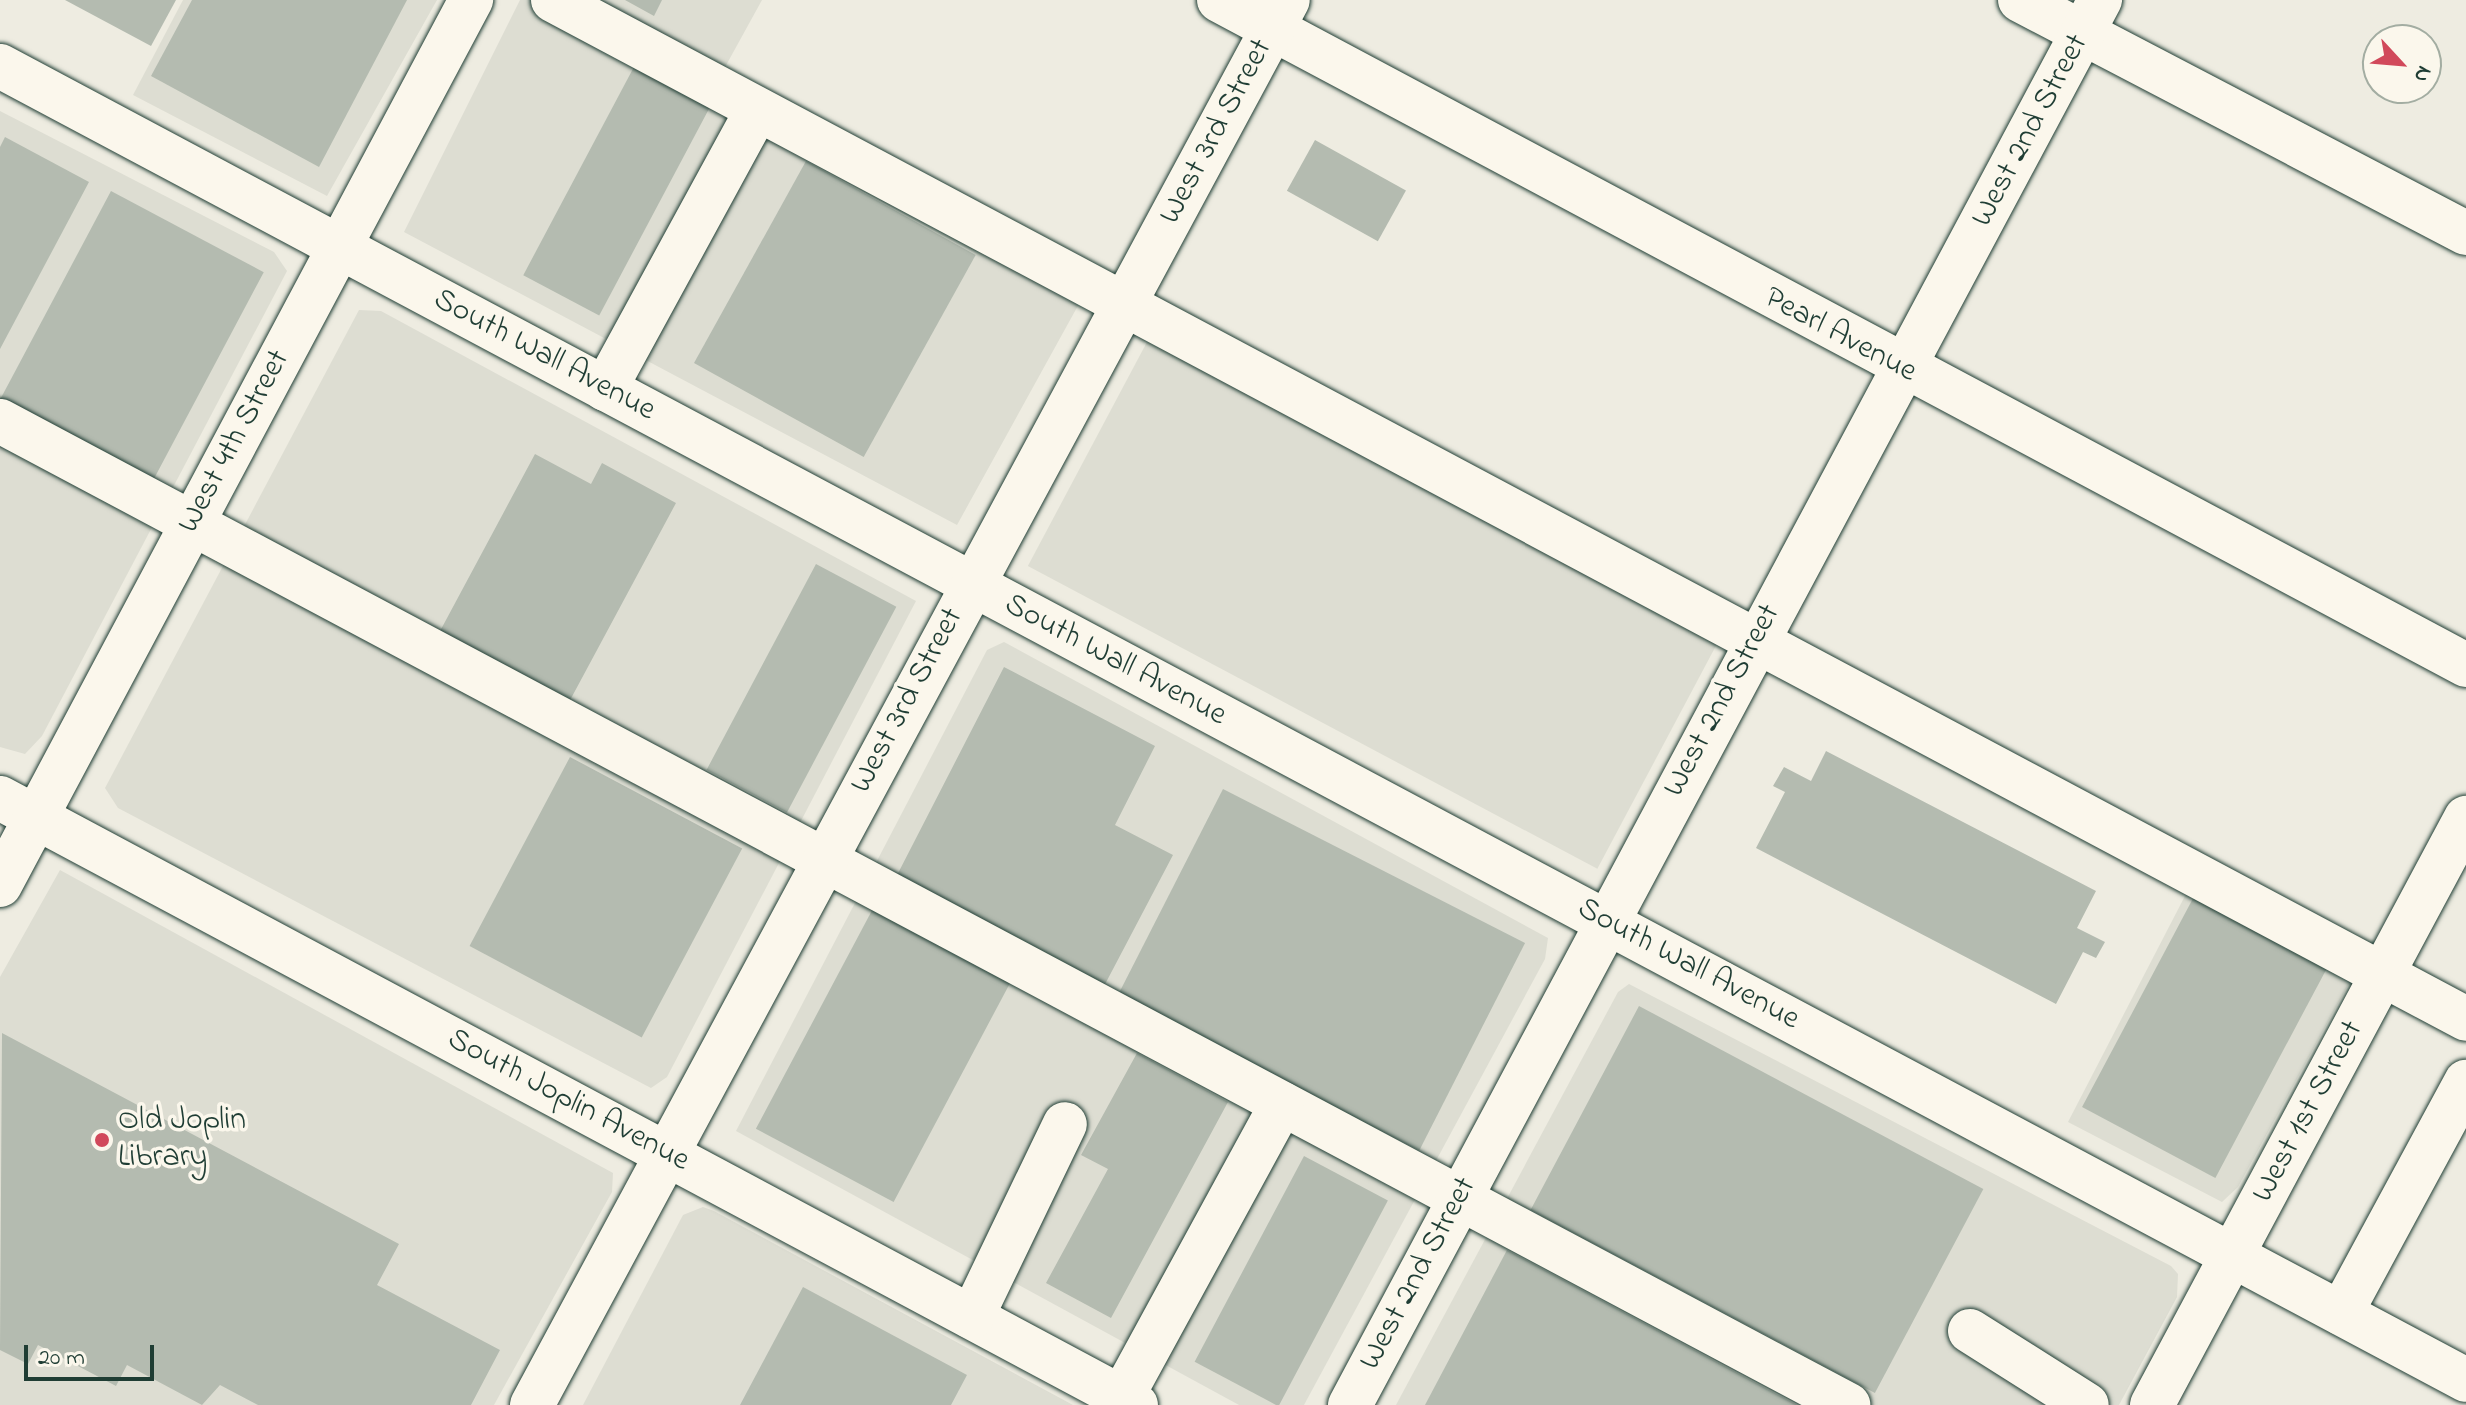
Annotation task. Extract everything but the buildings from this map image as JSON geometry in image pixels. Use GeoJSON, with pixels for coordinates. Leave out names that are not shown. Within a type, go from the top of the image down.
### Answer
{"type":"FeatureCollection","features":[{"type":"Feature","properties":{"kind":"street","name":"West 4th Street"},"geometry":{"type":"LineString","coordinates":[[0,885],[18,808],[192,523],[471,0]]}},
{"type":"Feature","properties":{"kind":"street"},"geometry":{"type":"LineString","coordinates":[[553,0],[1124,307],[2466,1019]]}},
{"type":"Feature","properties":{"kind":"street","name":"Pearl Avenue"},"geometry":{"type":"LineString","coordinates":[[1219,0],[1280,14],[1904,371],[2466,665]]}},
{"type":"Feature","properties":{"kind":"street"},"geometry":{"type":"LineString","coordinates":[[2020,0],[2091,17],[2466,233]]}},
{"type":"Feature","properties":{"kind":"street","name":"West 3rd Street"},"geometry":{"type":"LineString","coordinates":[[532,1405],[970,585],[1124,307],[1280,14]]}},
{"type":"Feature","properties":{"kind":"street","name":"West 2nd Street"},"geometry":{"type":"LineString","coordinates":[[1350,1405],[1755,641],[1904,371],[2091,17]]}},
{"type":"Feature","properties":{"kind":"street","name":"South Wall Avenue"},"geometry":{"type":"LineString","coordinates":[[0,66],[2466,1380]]}},
{"type":"Feature","properties":{"kind":"street"},"geometry":{"type":"LineString","coordinates":[[605,389],[757,110]]}},
{"type":"Feature","properties":{"kind":"street"},"geometry":{"type":"LineString","coordinates":[[0,421],[1848,1405]]}},
{"type":"Feature","properties":{"kind":"street","name":"South Joplin Avenue"},"geometry":{"type":"LineString","coordinates":[[18,808],[1129,1401]]}},
{"type":"Feature","properties":{"kind":"street","name":"West 1st Street"},"geometry":{"type":"LineString","coordinates":[[2152,1405],[2466,818]]}},
{"type":"Feature","properties":{"kind":"street"},"geometry":{"type":"LineString","coordinates":[[2341,1313],[2466,1082]]}},
{"type":"Feature","properties":{"kind":"street"},"geometry":{"type":"LineString","coordinates":[[1129,1401],[1282,1104]]}},
{"type":"Feature","properties":{"kind":"street"},"geometry":{"type":"LineString","coordinates":[[972,1317],[1065,1124]]}},
{"type":"Feature","properties":{"kind":"street"},"geometry":{"type":"LineString","coordinates":[[1970,1331],[2087,1405]]}},
{"type":"Feature","properties":{"kind":"shaded area"},"geometry":{"type":"Polygon","coordinates":[[[183,0],[437,0],[327,196],[133,95],[183,0]]]}},
{"type":"Feature","properties":{"kind":"shaded area"},"geometry":{"type":"Polygon","coordinates":[[[520,0],[762,0],[724,69],[1096,273],[957,525],[404,232],[520,0]]]}},
{"type":"Feature","properties":{"kind":"shaded area"},"geometry":{"type":"Polygon","coordinates":[[[0,111],[274,252],[287,271],[42,736],[25,754],[0,747],[0,111]]]}},
{"type":"Feature","properties":{"kind":"shaded area"},"geometry":{"type":"Polygon","coordinates":[[[359,310],[381,311],[916,601],[667,1077],[651,1088],[118,808],[105,788],[359,310]]]}},
{"type":"Feature","properties":{"kind":"shaded area"},"geometry":{"type":"Polygon","coordinates":[[[1164,310],[1734,613],[1597,869],[1028,566],[1164,310]]]}},
{"type":"Feature","properties":{"kind":"shaded area"},"geometry":{"type":"Polygon","coordinates":[[[1004,642],[1548,938],[1545,959],[1304,1405],[1239,1405],[736,1131],[987,650],[1004,642]]]}},
{"type":"Feature","properties":{"kind":"shaded area"},"geometry":{"type":"Polygon","coordinates":[[[2201,865],[2365,954],[2238,1187],[2222,1202],[2068,1122],[2201,865]]]}},
{"type":"Feature","properties":{"kind":"shaded area"},"geometry":{"type":"Polygon","coordinates":[[[60,870],[613,1173],[612,1192],[494,1405],[0,1405],[0,977],[60,870]]]}},
{"type":"Feature","properties":{"kind":"shaded area"},"geometry":{"type":"Polygon","coordinates":[[[1629,984],[2171,1266],[2178,1274],[2177,1297],[2119,1405],[1396,1405],[1618,992],[1629,984]]]}},
{"type":"Feature","properties":{"kind":"shaded area"},"geometry":{"type":"Polygon","coordinates":[[[703,1207],[1073,1405],[583,1405],[683,1215],[703,1207]]]}},
{"type":"Feature","properties":{"kind":"place","name":"Old Joplin Library"},"geometry":{"type":"Point","coordinates":[102,1140]}}]}
